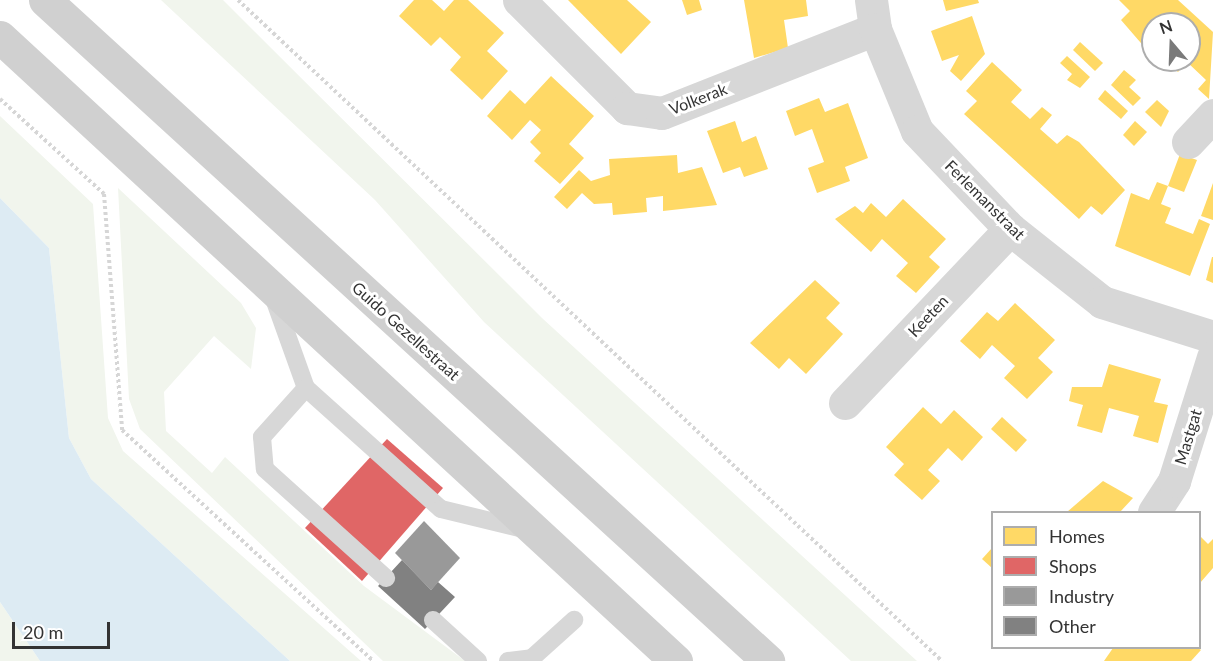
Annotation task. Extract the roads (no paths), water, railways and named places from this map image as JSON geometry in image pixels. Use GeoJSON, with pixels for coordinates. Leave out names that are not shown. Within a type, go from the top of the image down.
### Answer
{"type":"FeatureCollection","features":[{"type":"Feature","properties":{"kind":"main road","name":"Guido Gezellestraat"},"geometry":{"type":"LineString","coordinates":[[45,0],[768,661]]}},
{"type":"Feature","properties":{"kind":"main road"},"geometry":{"type":"LineString","coordinates":[[0,37],[272,291],[676,661]]}},
{"type":"Feature","properties":{"kind":"street","name":"Volkerak"},"geometry":{"type":"LineString","coordinates":[[519,0],[627,108],[663,113],[873,15]]}},
{"type":"Feature","properties":{"kind":"street","name":"Ferlemanstraat"},"geometry":{"type":"LineString","coordinates":[[873,15],[917,131],[1010,229],[1102,302],[1213,337]]}},
{"type":"Feature","properties":{"kind":"street"},"geometry":{"type":"LineString","coordinates":[[1188,141],[1213,115]]}},
{"type":"Feature","properties":{"kind":"street","name":"Keeten"},"geometry":{"type":"LineString","coordinates":[[845,403],[1010,229]]}},
{"type":"Feature","properties":{"kind":"street","name":"Mastgat"},"geometry":{"type":"LineString","coordinates":[[1155,511],[1174,481],[1213,357]]}},
{"type":"Feature","properties":{"kind":"lane"},"geometry":{"type":"LineString","coordinates":[[272,291],[306,388],[441,509],[536,532]]}},
{"type":"Feature","properties":{"kind":"lane"},"geometry":{"type":"LineString","coordinates":[[306,388],[262,437],[265,469],[386,578]]}},
{"type":"Feature","properties":{"kind":"lane"},"geometry":{"type":"LineString","coordinates":[[433,620],[478,661]]}},
{"type":"Feature","properties":{"kind":"lane"},"geometry":{"type":"LineString","coordinates":[[508,661],[532,658],[574,620]]}}]}
